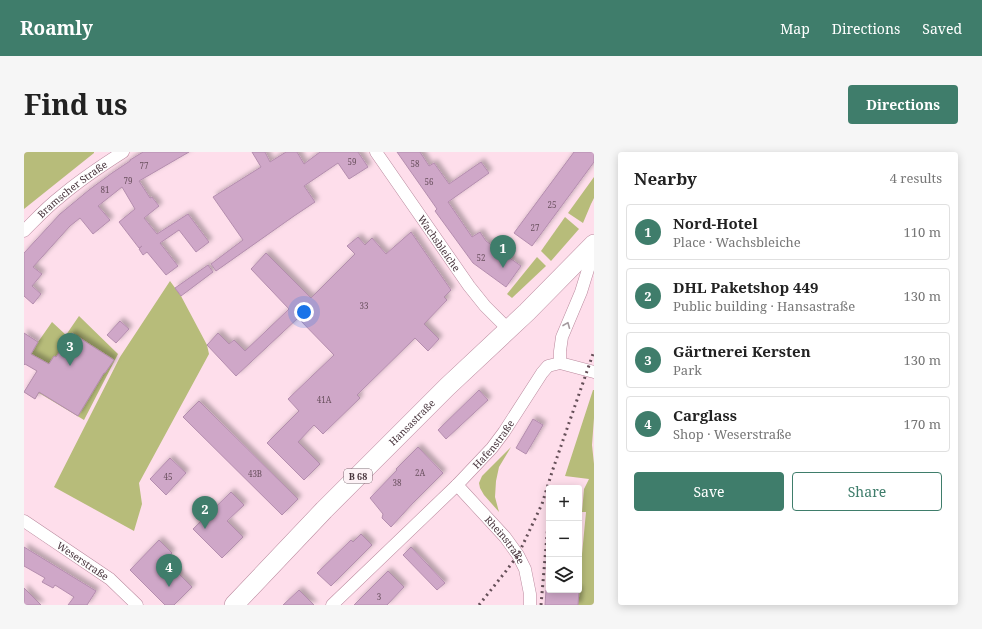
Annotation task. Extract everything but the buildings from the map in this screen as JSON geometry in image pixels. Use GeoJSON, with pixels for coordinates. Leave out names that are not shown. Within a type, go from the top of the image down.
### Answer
{"type":"FeatureCollection","features":[{"type":"Feature","properties":{"kind":"main road","name":"Hansastraße"},"geometry":{"type":"LineString","coordinates":[[234,605],[324,510],[447,387],[527,312],[594,244]]}},
{"type":"Feature","properties":{"kind":"street","name":"Bramscher Straße"},"geometry":{"type":"LineString","coordinates":[[24,231],[71,188],[92,172],[123,152]]}},
{"type":"Feature","properties":{"kind":"street","name":"Wachsbleiche"},"geometry":{"type":"LineString","coordinates":[[376,152],[473,290],[485,306],[508,329]]}},
{"type":"Feature","properties":{"kind":"street"},"geometry":{"type":"LineString","coordinates":[[594,250],[581,292],[562,337],[560,351],[560,363],[594,372]]}},
{"type":"Feature","properties":{"kind":"street","name":"Hafenstraße"},"geometry":{"type":"LineString","coordinates":[[332,605],[457,486],[492,448],[542,373],[548,366],[560,363]]}},
{"type":"Feature","properties":{"kind":"street","name":"Rheinstraße"},"geometry":{"type":"LineString","coordinates":[[457,486],[505,537],[518,555],[525,569],[530,594],[530,605]]}},
{"type":"Feature","properties":{"kind":"street","name":"Weserstraße"},"geometry":{"type":"LineString","coordinates":[[24,521],[110,579],[137,605]]}},
{"type":"Feature","properties":{"kind":"green space"},"geometry":{"type":"Polygon","coordinates":[[[24,152],[94,152],[94,153],[24,209],[24,152]]]}},
{"type":"Feature","properties":{"kind":"green space"},"geometry":{"type":"Polygon","coordinates":[[[594,177],[594,198],[583,223],[568,213],[594,177]]]}},
{"type":"Feature","properties":{"kind":"green space"},"geometry":{"type":"Polygon","coordinates":[[[565,217],[579,229],[551,261],[541,251],[565,217]]]}},
{"type":"Feature","properties":{"kind":"green space"},"geometry":{"type":"Polygon","coordinates":[[[537,257],[546,266],[512,298],[507,294],[537,257]]]}},
{"type":"Feature","properties":{"kind":"green space"},"geometry":{"type":"Polygon","coordinates":[[[170,281],[181,296],[207,345],[209,354],[139,483],[142,504],[134,531],[54,487],[120,357],[170,281]]]}},
{"type":"Feature","properties":{"kind":"green space"},"geometry":{"type":"Polygon","coordinates":[[[79,316],[118,354],[84,420],[39,393],[35,399],[24,392],[37,371],[24,363],[24,333],[38,342],[52,322],[66,335],[79,316]]]}},
{"type":"Feature","properties":{"kind":"green space"},"geometry":{"type":"Polygon","coordinates":[[[594,390],[592,445],[594,464],[594,605],[572,605],[578,593],[582,593],[582,554],[586,512],[582,512],[584,489],[589,479],[565,476],[594,390]]]}},
{"type":"Feature","properties":{"kind":"green space"},"geometry":{"type":"Polygon","coordinates":[[[511,447],[499,467],[496,481],[495,497],[499,512],[484,495],[479,483],[482,476],[511,447]]]}},
{"type":"Feature","properties":{"kind":"railway"},"geometry":{"type":"LineString","coordinates":[[479,605],[518,555],[542,504],[594,351]]}},
{"type":"Feature","properties":{"kind":"railway"},"geometry":{"type":"LineString","coordinates":[[541,605],[548,521]]}},
{"type":"Feature","properties":{"kind":"place","name":"Nord-Hotel"},"geometry":{"type":"Point","coordinates":[503,268]}},
{"type":"Feature","properties":{"kind":"place","name":"Gärtnerei Kersten"},"geometry":{"type":"Point","coordinates":[70,366]}},
{"type":"Feature","properties":{"kind":"place","name":"DHL Paketshop 449"},"geometry":{"type":"Point","coordinates":[205,529]}},
{"type":"Feature","properties":{"kind":"place","name":"Carglass"},"geometry":{"type":"Point","coordinates":[169,587]}}]}
